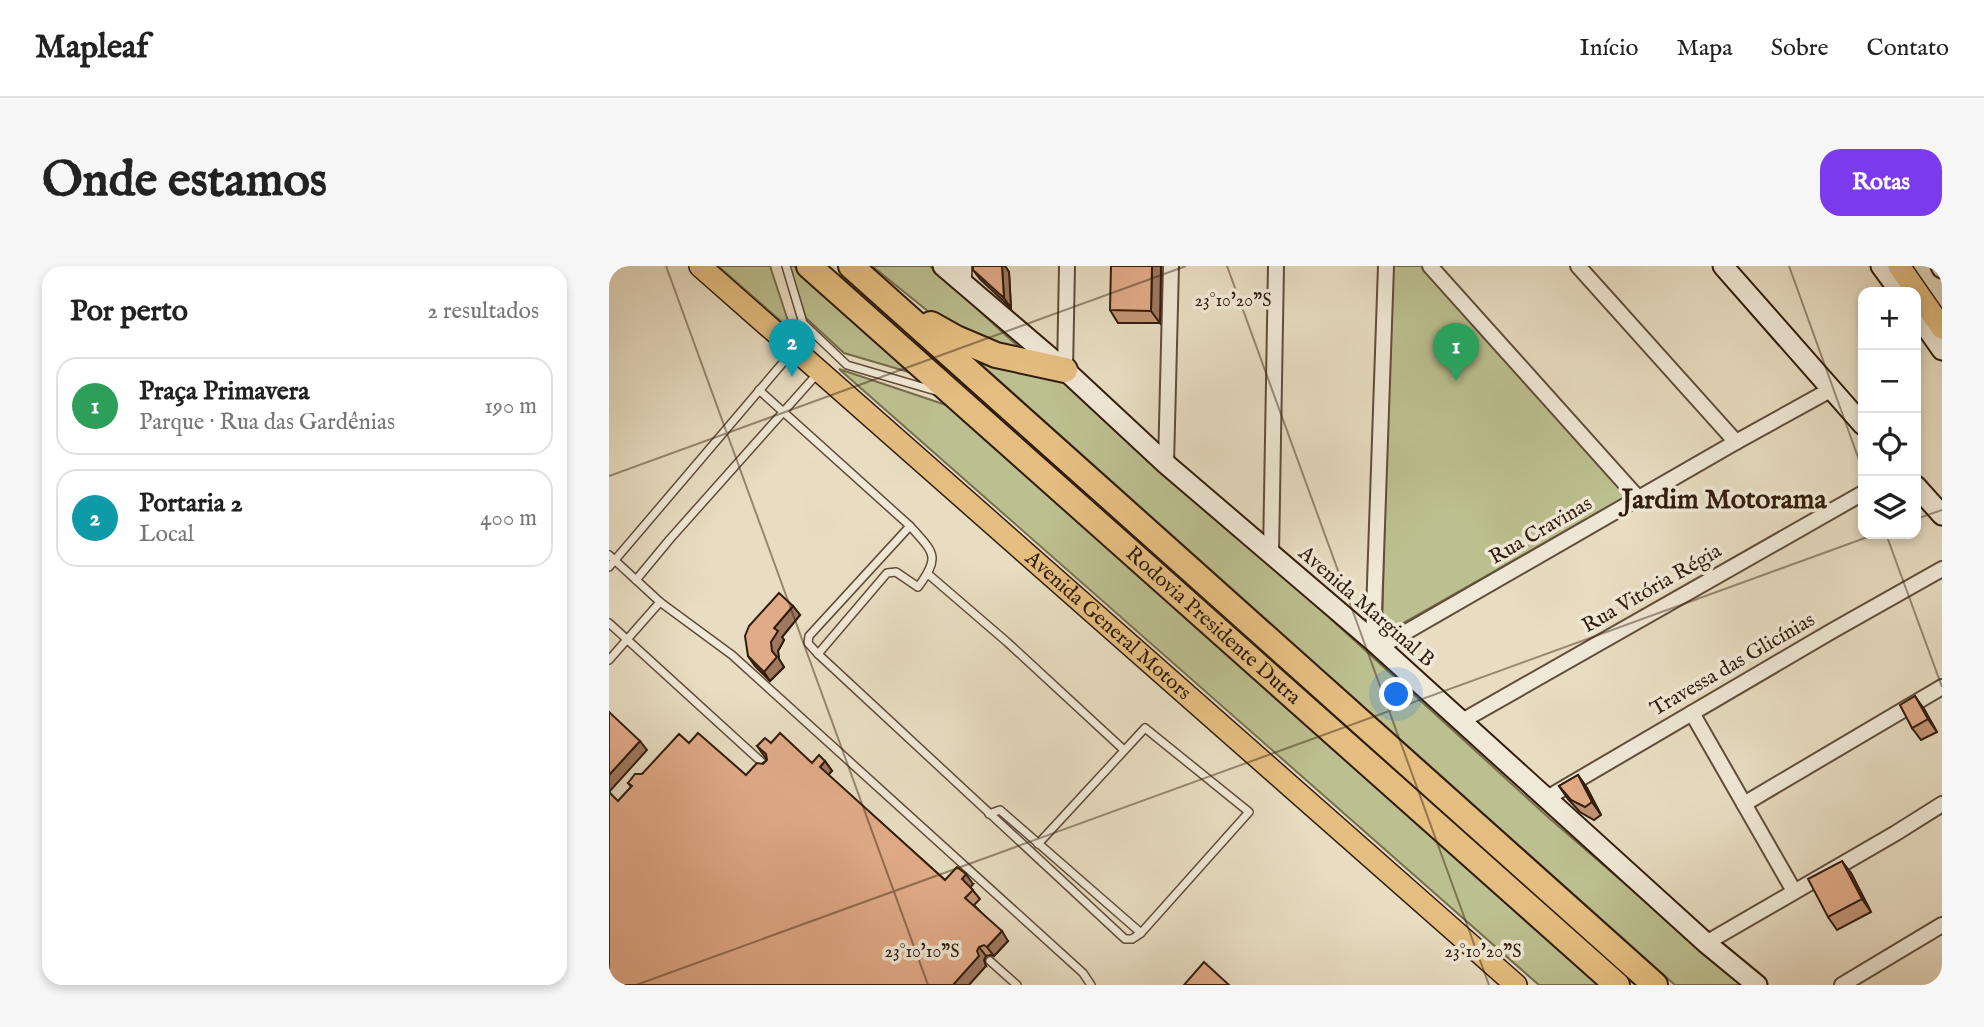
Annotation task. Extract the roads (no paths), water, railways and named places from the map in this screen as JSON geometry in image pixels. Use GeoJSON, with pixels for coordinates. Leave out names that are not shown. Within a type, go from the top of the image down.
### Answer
{"type":"FeatureCollection","features":[{"type":"Feature","properties":{"kind":"highway","name":"Rodovia Presidente Dutra"},"geometry":{"type":"LineString","coordinates":[[809,266],[1617,985]]}},
{"type":"Feature","properties":{"kind":"highway","name":"Rodovia Presidente Dutra"},"geometry":{"type":"LineString","coordinates":[[851,266],[1655,985]]}},
{"type":"Feature","properties":{"kind":"highway"},"geometry":{"type":"LineString","coordinates":[[890,301],[956,338],[996,355],[1065,370]]}},
{"type":"Feature","properties":{"kind":"main road","name":"Avenida General Motors"},"geometry":{"type":"LineString","coordinates":[[700,266],[1516,985]]}},
{"type":"Feature","properties":{"kind":"main road"},"geometry":{"type":"LineString","coordinates":[[1899,266],[1942,328]]}},
{"type":"Feature","properties":{"kind":"main road"},"geometry":{"type":"LineString","coordinates":[[1915,266],[1942,304]]}},
{"type":"Feature","properties":{"kind":"street","name":"Avenida Marginal B"},"geometry":{"type":"LineString","coordinates":[[943,266],[964,275],[1166,464],[1376,644],[1706,943],[1757,985]]}},
{"type":"Feature","properties":{"kind":"street"},"geometry":{"type":"LineString","coordinates":[[1065,370],[1067,266]]}},
{"type":"Feature","properties":{"kind":"street"},"geometry":{"type":"LineString","coordinates":[[1166,464],[1171,266]]}},
{"type":"Feature","properties":{"kind":"street"},"geometry":{"type":"LineString","coordinates":[[1271,554],[1276,266]]}},
{"type":"Feature","properties":{"kind":"street"},"geometry":{"type":"LineString","coordinates":[[1376,644],[1386,266]]}},
{"type":"Feature","properties":{"kind":"street"},"geometry":{"type":"LineString","coordinates":[[1430,266],[1639,499]]}},
{"type":"Feature","properties":{"kind":"street"},"geometry":{"type":"LineString","coordinates":[[1578,266],[1735,442]]}},
{"type":"Feature","properties":{"kind":"street"},"geometry":{"type":"LineString","coordinates":[[1723,266],[1858,419]]}},
{"type":"Feature","properties":{"kind":"street"},"geometry":{"type":"LineString","coordinates":[[1881,266],[1896,287]]}},
{"type":"Feature","properties":{"kind":"street"},"geometry":{"type":"LineString","coordinates":[[1921,320],[1942,350]]}},
{"type":"Feature","properties":{"kind":"street","name":"Rua Cravinas"},"geometry":{"type":"LineString","coordinates":[[1376,644],[1639,499],[1832,388]]}},
{"type":"Feature","properties":{"kind":"street"},"geometry":{"type":"LineString","coordinates":[[1921,492],[1942,515]]}},
{"type":"Feature","properties":{"kind":"street","name":"Rua Vitória Régia"},"geometry":{"type":"LineString","coordinates":[[1462,721],[1858,496]]}},
{"type":"Feature","properties":{"kind":"street","name":"Travessa das Glicínias"},"geometry":{"type":"LineString","coordinates":[[1547,799],[1942,569]]}},
{"type":"Feature","properties":{"kind":"street"},"geometry":{"type":"LineString","coordinates":[[1744,804],[1942,687]]}},
{"type":"Feature","properties":{"kind":"street"},"geometry":{"type":"LineString","coordinates":[[1692,713],[1794,891]]}},
{"type":"Feature","properties":{"kind":"street"},"geometry":{"type":"LineString","coordinates":[[1706,943],[1942,804]]}},
{"type":"Feature","properties":{"kind":"street"},"geometry":{"type":"LineString","coordinates":[[1842,985],[1942,925]]}},
{"type":"Feature","properties":{"kind":"lane"},"geometry":{"type":"LineString","coordinates":[[786,266],[803,323],[847,365],[958,399]]}},
{"type":"Feature","properties":{"kind":"lane"},"geometry":{"type":"LineString","coordinates":[[609,568],[612,558],[795,348]]}},
{"type":"Feature","properties":{"kind":"lane"},"geometry":{"type":"LineString","coordinates":[[636,580],[670,538],[820,370]]}},
{"type":"Feature","properties":{"kind":"lane"},"geometry":{"type":"LineString","coordinates":[[759,390],[910,526],[932,554],[933,562],[928,574],[918,587],[896,572],[887,573],[818,654]]}},
{"type":"Feature","properties":{"kind":"lane"},"geometry":{"type":"LineString","coordinates":[[910,526],[809,636],[808,643],[1125,939],[1132,939],[1141,933],[1249,812],[1145,728],[1038,844]]}},
{"type":"Feature","properties":{"kind":"lane"},"geometry":{"type":"LineString","coordinates":[[612,558],[660,601],[732,655],[1083,973],[1091,985]]}},
{"type":"Feature","properties":{"kind":"lane"},"geometry":{"type":"LineString","coordinates":[[928,574],[1007,642],[1124,751]]}},
{"type":"Feature","properties":{"kind":"lane"},"geometry":{"type":"LineString","coordinates":[[609,660],[660,601]]}},
{"type":"Feature","properties":{"kind":"lane"},"geometry":{"type":"LineString","coordinates":[[609,624],[768,768]]}},
{"type":"Feature","properties":{"kind":"lane"},"geometry":{"type":"LineString","coordinates":[[989,814],[1000,810],[1141,933]]}},
{"type":"Feature","properties":{"kind":"lane"},"geometry":{"type":"LineString","coordinates":[[990,961],[1017,985]]}},
{"type":"Feature","properties":{"kind":"place","name":"Portaria 2"},"geometry":{"type":"Point","coordinates":[792,377]}},
{"type":"Feature","properties":{"kind":"place","name":"Praça Primavera"},"geometry":{"type":"Point","coordinates":[1456,381]}},
{"type":"Feature","properties":{"kind":"district","name":"Jardim Motorama"},"geometry":{"type":"Point","coordinates":[1724,500]}}]}
